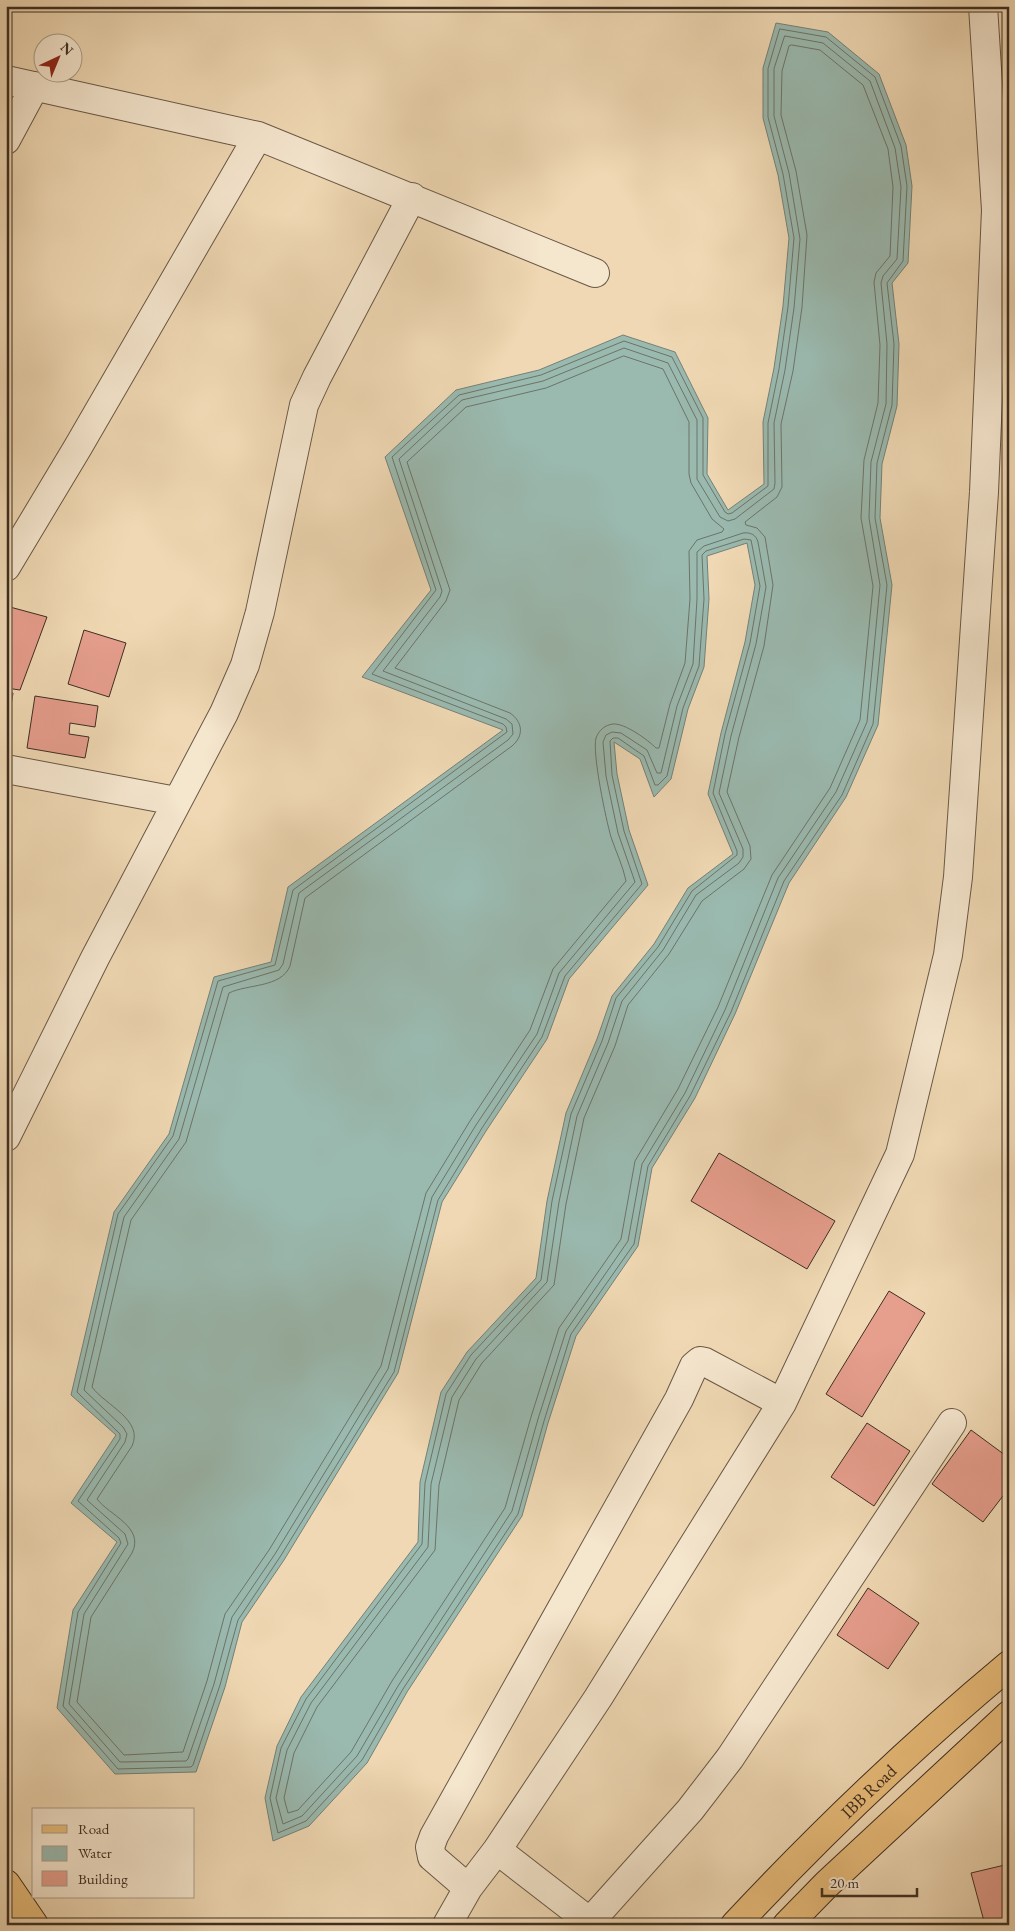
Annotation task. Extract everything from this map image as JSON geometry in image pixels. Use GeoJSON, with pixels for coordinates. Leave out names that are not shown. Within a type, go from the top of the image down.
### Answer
{"type":"FeatureCollection","features":[{"type":"Feature","properties":{"kind":"main road","name":"IBB Road"},"geometry":{"type":"LineString","coordinates":[[735,1925],[796,1860],[897,1765],[1009,1665]]}},
{"type":"Feature","properties":{"kind":"main road"},"geometry":{"type":"LineString","coordinates":[[787,1925],[826,1884],[1009,1716]]}},
{"type":"Feature","properties":{"kind":"main road"},"geometry":{"type":"LineString","coordinates":[[6,1884],[34,1925]]}},
{"type":"Feature","properties":{"kind":"street"},"geometry":{"type":"LineString","coordinates":[[447,1925],[468,1888],[497,1850],[598,1698],[782,1403],[900,1154],[948,955],[958,877],[984,492],[996,210],[983,6]]}},
{"type":"Feature","properties":{"kind":"street"},"geometry":{"type":"LineString","coordinates":[[6,80],[258,136],[595,273]]}},
{"type":"Feature","properties":{"kind":"street"},"geometry":{"type":"LineString","coordinates":[[6,140],[35,86]]}},
{"type":"Feature","properties":{"kind":"street"},"geometry":{"type":"LineString","coordinates":[[6,567],[78,448],[258,136]]}},
{"type":"Feature","properties":{"kind":"street"},"geometry":{"type":"LineString","coordinates":[[6,1137],[95,958],[224,713],[245,665],[260,612],[304,405],[316,377],[412,197]]}},
{"type":"Feature","properties":{"kind":"street"},"geometry":{"type":"LineString","coordinates":[[6,768],[176,801]]}},
{"type":"Feature","properties":{"kind":"street"},"geometry":{"type":"LineString","coordinates":[[468,1888],[432,1856],[430,1847],[434,1836],[679,1399],[694,1366],[700,1361],[705,1362],[782,1403]]}},
{"type":"Feature","properties":{"kind":"street"},"geometry":{"type":"LineString","coordinates":[[497,1850],[590,1923],[690,1810],[730,1758],[952,1423]]}},
{"type":"Feature","properties":{"kind":"water"},"geometry":{"type":"Polygon","coordinates":[[[776,23],[828,32],[879,74],[906,145],[912,186],[908,263],[892,283],[899,344],[897,406],[882,464],[880,518],[892,585],[878,725],[846,797],[789,883],[735,1014],[695,1098],[652,1168],[638,1246],[576,1336],[548,1423],[522,1516],[407,1692],[367,1763],[309,1826],[273,1841],[265,1798],[277,1746],[301,1697],[418,1542],[420,1482],[441,1392],[467,1352],[536,1278],[547,1201],[566,1113],[597,1039],[612,996],[654,944],[688,888],[733,854],[708,794],[721,733],[745,642],[755,585],[747,543],[707,556],[709,599],[704,667],[688,709],[671,779],[654,797],[640,759],[614,742],[617,774],[629,830],[648,885],[569,979],[547,1039],[442,1202],[398,1373],[284,1560],[242,1622],[225,1687],[196,1772],[115,1774],[57,1708],[73,1610],[117,1542],[71,1503],[116,1435],[71,1395],[114,1212],[169,1134],[214,977],[271,962],[288,887],[503,730],[362,677],[431,590],[385,457],[456,390],[539,370],[623,335],[675,352],[708,418],[707,474],[728,510],[764,484],[763,422],[774,368],[783,306],[789,238],[778,175],[763,118],[763,68],[776,23]]]}},
{"type":"Feature","properties":{"kind":"building"},"geometry":{"type":"Polygon","coordinates":[[[10,607],[47,617],[20,690],[6,688],[6,613],[10,607]]]}},
{"type":"Feature","properties":{"kind":"building"},"geometry":{"type":"Polygon","coordinates":[[[84,630],[126,643],[109,697],[68,684],[84,630]]]}},
{"type":"Feature","properties":{"kind":"building"},"geometry":{"type":"Polygon","coordinates":[[[6,692],[13,693],[6,739],[6,692]]]}},
{"type":"Feature","properties":{"kind":"building"},"geometry":{"type":"Polygon","coordinates":[[[35,696],[98,706],[95,727],[70,723],[69,734],[89,737],[85,758],[27,748],[35,696]]]}},
{"type":"Feature","properties":{"kind":"building"},"geometry":{"type":"Polygon","coordinates":[[[719,1153],[835,1221],[807,1269],[691,1201],[719,1153]]]}},
{"type":"Feature","properties":{"kind":"building"},"geometry":{"type":"Polygon","coordinates":[[[889,1291],[925,1313],[862,1417],[826,1394],[889,1291]]]}},
{"type":"Feature","properties":{"kind":"building"},"geometry":{"type":"Polygon","coordinates":[[[867,1423],[910,1451],[874,1506],[831,1477],[867,1423]]]}},
{"type":"Feature","properties":{"kind":"building"},"geometry":{"type":"Polygon","coordinates":[[[971,1430],[1009,1458],[1009,1488],[983,1522],[932,1484],[971,1430]]]}},
{"type":"Feature","properties":{"kind":"building"},"geometry":{"type":"Polygon","coordinates":[[[868,1588],[919,1623],[888,1669],[837,1635],[868,1588]]]}},
{"type":"Feature","properties":{"kind":"building"},"geometry":{"type":"Polygon","coordinates":[[[1009,1864],[1009,1925],[985,1925],[971,1873],[1009,1864]]]}}]}
